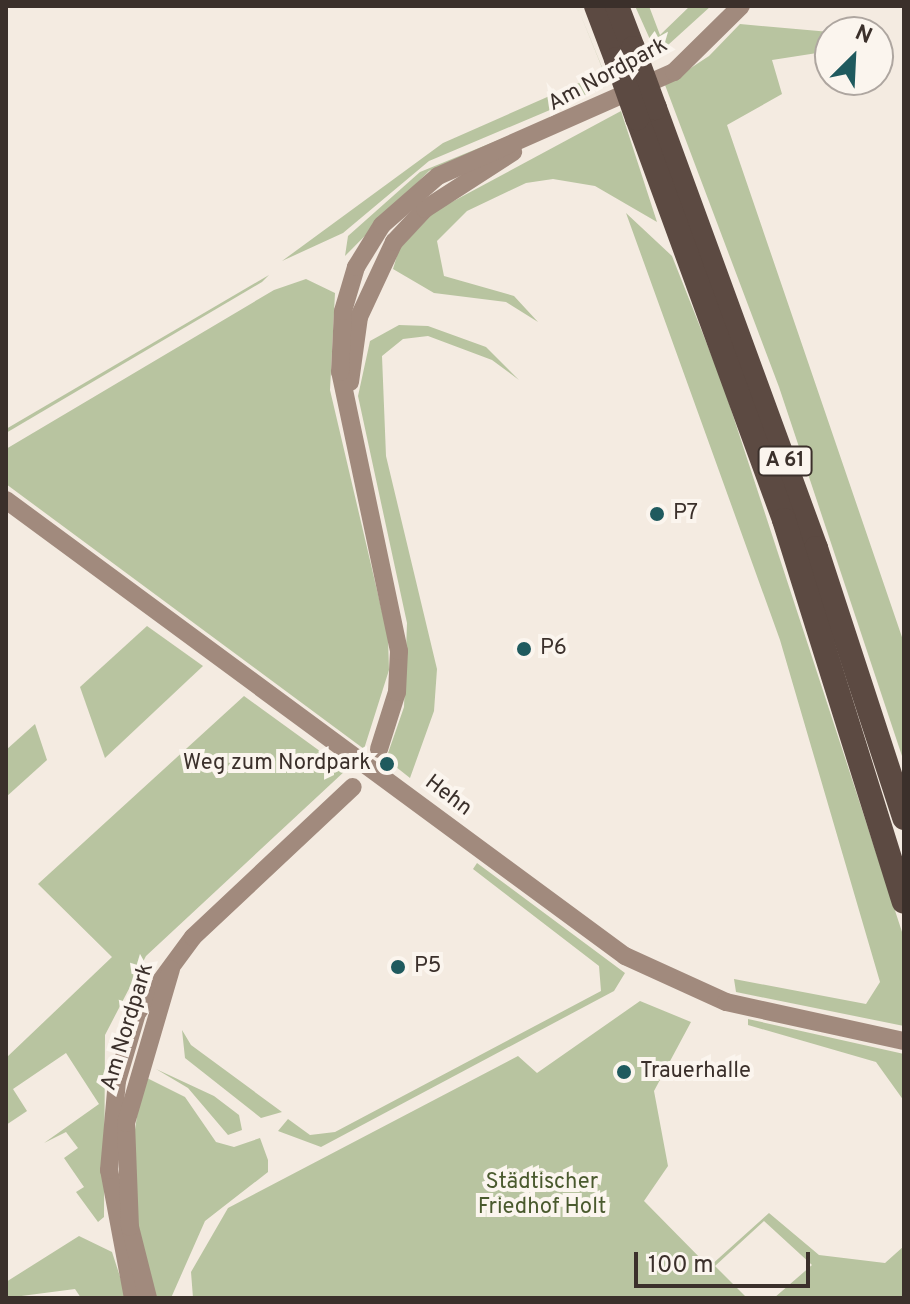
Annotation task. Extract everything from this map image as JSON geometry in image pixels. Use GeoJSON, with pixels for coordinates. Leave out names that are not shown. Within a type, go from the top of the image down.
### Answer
{"type":"FeatureCollection","features":[{"type":"Feature","properties":{"kind":"highway","name":"A 61"},"geometry":{"type":"LineString","coordinates":[[596,6],[624,54],[816,548],[904,818]]}},
{"type":"Feature","properties":{"kind":"highway","name":"A 61"},"geometry":{"type":"LineString","coordinates":[[617,6],[624,54]]}},
{"type":"Feature","properties":{"kind":"highway","name":"A 61"},"geometry":{"type":"LineString","coordinates":[[646,113],[784,520],[904,902]]}},
{"type":"Feature","properties":{"kind":"street","name":"Am Nordpark"},"geometry":{"type":"LineString","coordinates":[[379,749],[397,692],[397,636],[349,413],[359,317],[394,242],[425,209],[525,143],[674,72],[741,6]]}},
{"type":"Feature","properties":{"kind":"street","name":"Hehn"},"geometry":{"type":"LineString","coordinates":[[6,500],[625,956],[726,1002],[904,1041]]}},
{"type":"Feature","properties":{"kind":"street","name":"Am Nordpark"},"geometry":{"type":"LineString","coordinates":[[133,1298],[109,1170],[117,1081],[137,1013],[174,959],[353,787]]}},
{"type":"Feature","properties":{"kind":"street","name":"Am Nordpark"},"geometry":{"type":"LineString","coordinates":[[148,1298],[130,1227],[126,1123],[174,959]]}},
{"type":"Feature","properties":{"kind":"green space"},"geometry":{"type":"Polygon","coordinates":[[[635,6],[649,6],[660,35],[690,6],[711,6],[657,55],[635,6]]]}},
{"type":"Feature","properties":{"kind":"green space"},"geometry":{"type":"Polygon","coordinates":[[[740,24],[814,31],[814,53],[772,60],[782,94],[727,125],[904,643],[904,762],[779,387],[665,85],[709,56],[740,24]]]}},
{"type":"Feature","properties":{"kind":"green space"},"geometry":{"type":"Polygon","coordinates":[[[604,72],[609,85],[429,161],[343,233],[282,261],[443,143],[604,72]]]}},
{"type":"Feature","properties":{"kind":"green space"},"geometry":{"type":"Polygon","coordinates":[[[621,111],[657,222],[595,186],[553,179],[526,183],[467,211],[437,241],[444,276],[514,296],[538,322],[506,302],[434,293],[393,269],[399,249],[435,211],[621,111]]]}},
{"type":"Feature","properties":{"kind":"green space"},"geometry":{"type":"Polygon","coordinates":[[[530,127],[429,171],[345,256],[348,236],[420,172],[530,127]]]}},
{"type":"Feature","properties":{"kind":"green space"},"geometry":{"type":"Polygon","coordinates":[[[626,213],[672,256],[722,382],[904,938],[904,1026],[736,992],[734,979],[866,1004],[880,982],[780,640],[626,213]]]}},
{"type":"Feature","properties":{"kind":"green space"},"geometry":{"type":"Polygon","coordinates":[[[269,275],[262,282],[6,433],[6,429],[269,275]]]}},
{"type":"Feature","properties":{"kind":"green space"},"geometry":{"type":"Polygon","coordinates":[[[306,279],[335,293],[330,390],[388,637],[389,670],[364,749],[6,484],[6,449],[274,290],[306,279]]]}},
{"type":"Feature","properties":{"kind":"green space"},"geometry":{"type":"Polygon","coordinates":[[[399,325],[428,326],[486,347],[519,380],[492,360],[428,336],[403,339],[382,356],[386,456],[437,669],[434,711],[410,778],[386,759],[404,707],[407,623],[358,396],[370,341],[399,325]]]}},
{"type":"Feature","properties":{"kind":"green space"},"geometry":{"type":"Polygon","coordinates":[[[147,626],[203,666],[105,758],[80,687],[147,626]]]}},
{"type":"Feature","properties":{"kind":"green space"},"geometry":{"type":"Polygon","coordinates":[[[244,696],[346,770],[146,956],[105,1035],[104,1217],[98,1222],[76,1192],[84,1187],[64,1158],[78,1148],[66,1132],[44,1143],[99,1104],[66,1053],[13,1089],[27,1111],[6,1125],[6,1058],[112,957],[38,884],[244,696]]]}},
{"type":"Feature","properties":{"kind":"green space"},"geometry":{"type":"Polygon","coordinates":[[[35,724],[47,760],[6,797],[6,750],[35,724]]]}},
{"type":"Feature","properties":{"kind":"green space"},"geometry":{"type":"Polygon","coordinates":[[[477,863],[625,973],[614,991],[321,1147],[278,1131],[288,1119],[310,1135],[335,1132],[601,991],[599,966],[473,869],[477,863]]]}},
{"type":"Feature","properties":{"kind":"green space","name":"Städtischer Friedhof Holt"},"geometry":{"type":"Polygon","coordinates":[[[640,1001],[691,1022],[654,1091],[668,1166],[644,1201],[709,1267],[769,1213],[819,1255],[885,1263],[904,1246],[904,1298],[774,1298],[812,1265],[764,1221],[715,1266],[747,1298],[193,1298],[191,1272],[228,1208],[518,1056],[537,1073],[640,1001]]]}},
{"type":"Feature","properties":{"kind":"green space"},"geometry":{"type":"Polygon","coordinates":[[[748,1019],[904,1054],[904,1101],[876,1062],[748,1025],[748,1019]]]}},
{"type":"Feature","properties":{"kind":"green space"},"geometry":{"type":"Polygon","coordinates":[[[182,1030],[191,1045],[282,1112],[261,1118],[185,1058],[182,1030]]]}},
{"type":"Feature","properties":{"kind":"green space"},"geometry":{"type":"Polygon","coordinates":[[[156,1069],[214,1096],[239,1115],[242,1130],[228,1135],[188,1088],[156,1069]]]}},
{"type":"Feature","properties":{"kind":"green space"},"geometry":{"type":"Polygon","coordinates":[[[143,1076],[185,1097],[216,1142],[234,1147],[260,1138],[268,1160],[268,1172],[205,1221],[171,1298],[155,1298],[135,1211],[133,1143],[143,1076]]]}},
{"type":"Feature","properties":{"kind":"green space"},"geometry":{"type":"Polygon","coordinates":[[[79,1236],[112,1252],[127,1298],[81,1298],[75,1289],[6,1298],[6,1282],[79,1236]]]}},
{"type":"Feature","properties":{"kind":"place","name":"P7"},"geometry":{"type":"Point","coordinates":[657,514]}},
{"type":"Feature","properties":{"kind":"place","name":"P6"},"geometry":{"type":"Point","coordinates":[524,649]}},
{"type":"Feature","properties":{"kind":"place","name":"Weg zum Nordpark"},"geometry":{"type":"Point","coordinates":[387,764]}},
{"type":"Feature","properties":{"kind":"place","name":"P5"},"geometry":{"type":"Point","coordinates":[398,967]}},
{"type":"Feature","properties":{"kind":"place","name":"Trauerhalle"},"geometry":{"type":"Point","coordinates":[624,1072]}}]}
